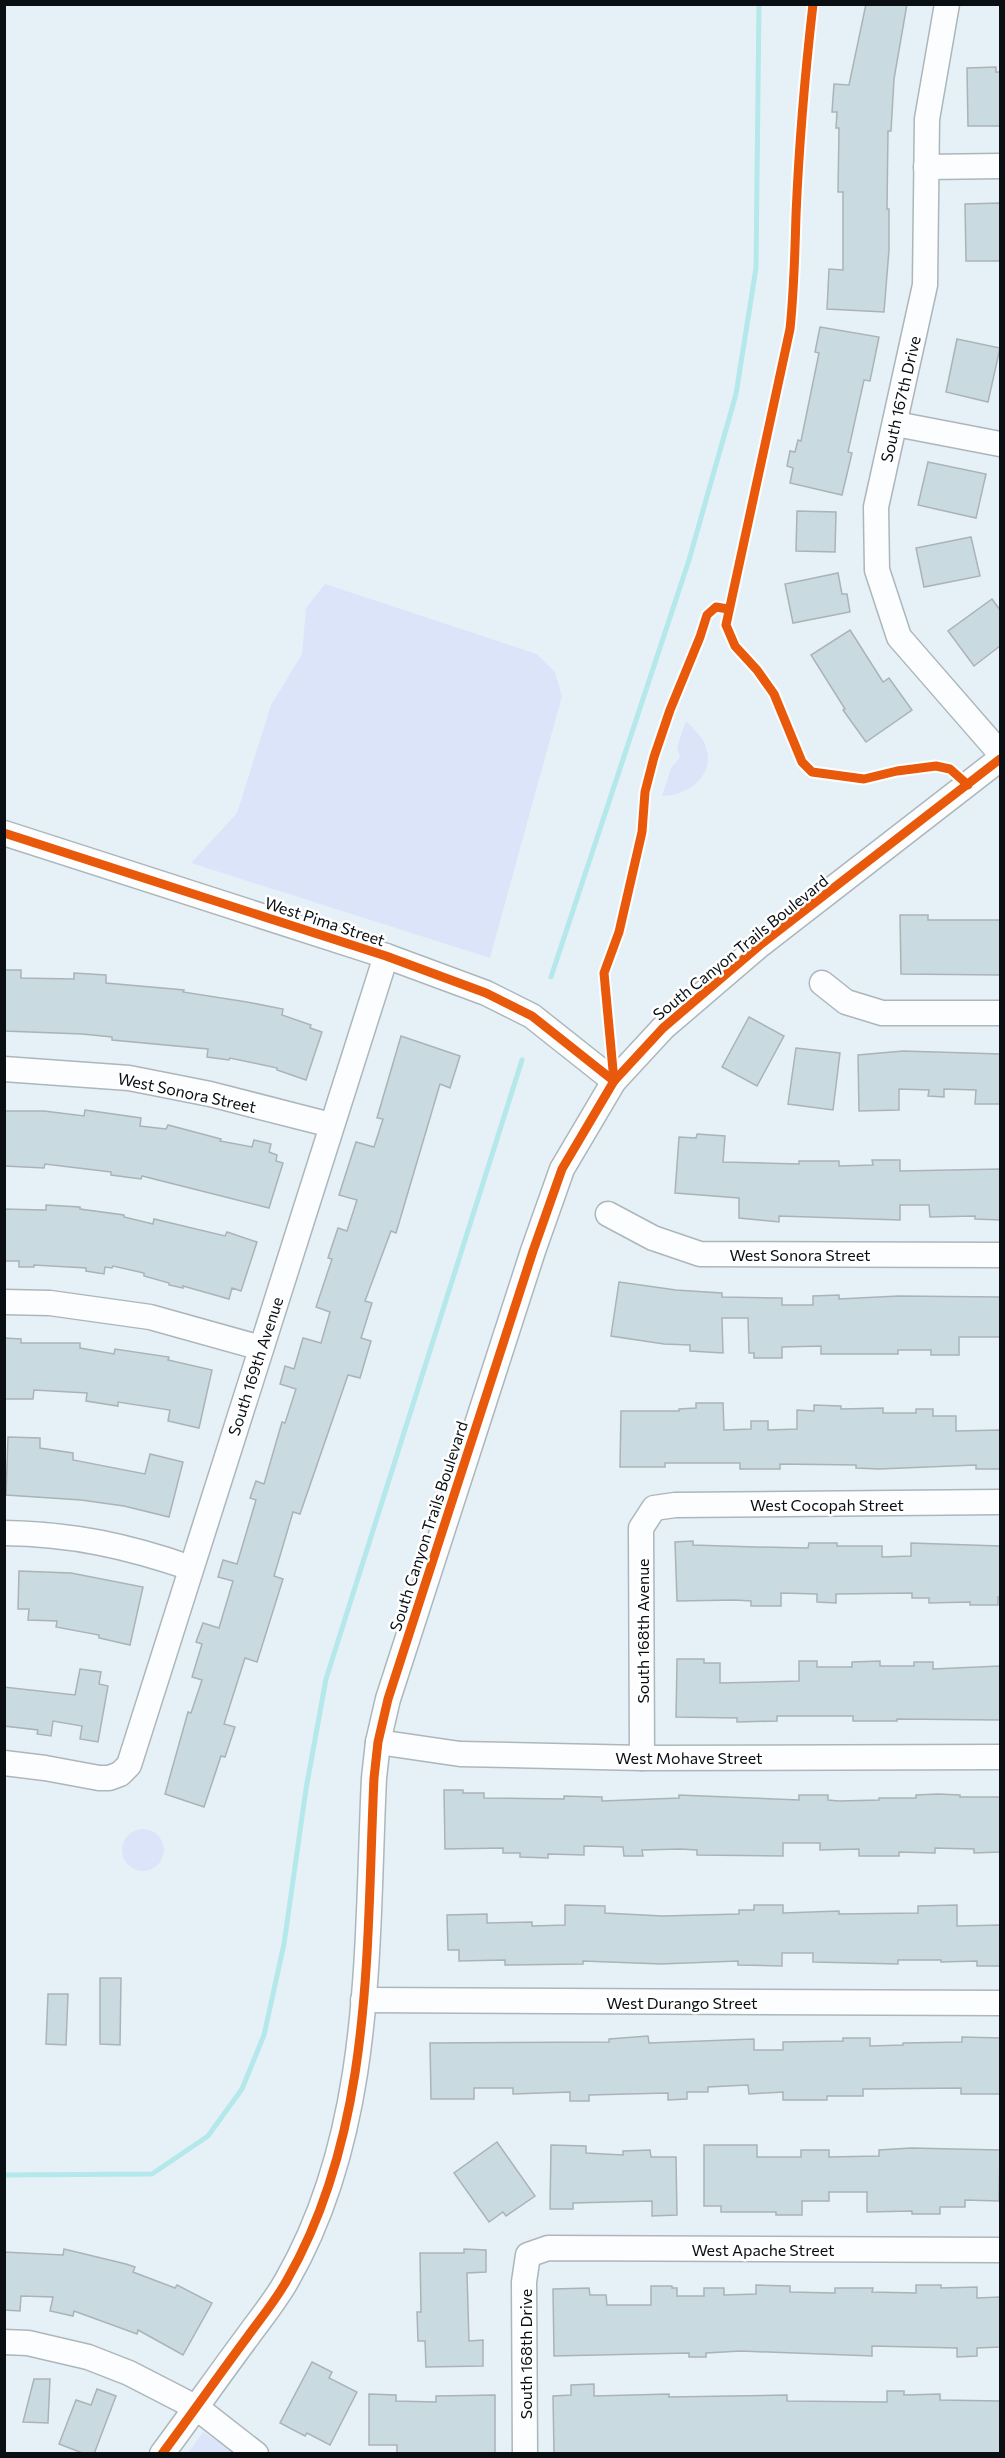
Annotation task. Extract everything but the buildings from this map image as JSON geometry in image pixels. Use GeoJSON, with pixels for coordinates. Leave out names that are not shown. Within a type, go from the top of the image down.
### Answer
{"type":"FeatureCollection","features":[{"type":"Feature","properties":{"kind":"street","name":"South 167th Drive"},"geometry":{"type":"LineString","coordinates":[[947,4],[927,119],[925,285],[876,507],[877,570],[899,637],[1000,753]]}},
{"type":"Feature","properties":{"kind":"street"},"geometry":{"type":"LineString","coordinates":[[926,167],[1000,166]]}},
{"type":"Feature","properties":{"kind":"street"},"geometry":{"type":"LineString","coordinates":[[896,424],[1000,444]]}},
{"type":"Feature","properties":{"kind":"street","name":"South Canyon Trails Boulevard"},"geometry":{"type":"LineString","coordinates":[[162,2454],[287,2281],[327,2193],[353,2096],[363,2000],[374,1778],[378,1742],[388,1699],[540,1230],[562,1169],[614,1081],[663,1028],[760,945],[1000,759]]}},
{"type":"Feature","properties":{"kind":"street","name":"West Pima Street"},"geometry":{"type":"LineString","coordinates":[[4,833],[386,956],[486,993],[555,1032],[614,1081]]}},
{"type":"Feature","properties":{"kind":"street","name":"South 169th Avenue"},"geometry":{"type":"LineString","coordinates":[[4,1763],[99,1778],[109,1778],[120,1774],[129,1765],[386,956]]}},
{"type":"Feature","properties":{"kind":"street"},"geometry":{"type":"LineString","coordinates":[[822,983],[846,1002],[882,1013],[1000,1013]]}},
{"type":"Feature","properties":{"kind":"street","name":"West Sonora Street"},"geometry":{"type":"LineString","coordinates":[[4,1069],[129,1078],[210,1094],[332,1125]]}},
{"type":"Feature","properties":{"kind":"street","name":"West Sonora Street"},"geometry":{"type":"LineString","coordinates":[[608,1214],[653,1238],[700,1254],[1000,1255]]}},
{"type":"Feature","properties":{"kind":"street"},"geometry":{"type":"LineString","coordinates":[[4,1302],[50,1303],[150,1317],[261,1348]]}},
{"type":"Feature","properties":{"kind":"street","name":"West Cocopah Street"},"geometry":{"type":"LineString","coordinates":[[654,1508],[675,1505],[1000,1502]]}},
{"type":"Feature","properties":{"kind":"street","name":"South 168th Avenue"},"geometry":{"type":"LineString","coordinates":[[642,1758],[641,1528],[654,1508]]}},
{"type":"Feature","properties":{"kind":"street"},"geometry":{"type":"LineString","coordinates":[[4,1533],[28,1533],[104,1542],[130,1547],[191,1568]]}},
{"type":"Feature","properties":{"kind":"street","name":"West Mohave Street"},"geometry":{"type":"LineString","coordinates":[[378,1742],[460,1754],[642,1758],[1000,1757]]}},
{"type":"Feature","properties":{"kind":"street","name":"West Durango Street"},"geometry":{"type":"LineString","coordinates":[[363,2000],[1000,2003]]}},
{"type":"Feature","properties":{"kind":"street","name":"West Apache Street"},"geometry":{"type":"LineString","coordinates":[[528,2256],[548,2248],[1000,2250]]}},
{"type":"Feature","properties":{"kind":"street","name":"South 168th Drive"},"geometry":{"type":"LineString","coordinates":[[525,2454],[524,2282],[528,2256]]}},
{"type":"Feature","properties":{"kind":"street"},"geometry":{"type":"LineString","coordinates":[[4,2342],[28,2343],[88,2357],[129,2373],[196,2408],[256,2454]]}},
{"type":"Feature","properties":{"kind":"shaded area"},"geometry":{"type":"Polygon","coordinates":[[[325,584],[537,654],[555,672],[562,696],[490,958],[191,863],[237,813],[271,705],[302,654],[306,608],[325,584]]]}},
{"type":"Feature","properties":{"kind":"shaded area"},"geometry":{"type":"Polygon","coordinates":[[[686,721],[705,743],[708,757],[707,767],[703,775],[690,788],[662,796],[671,768],[680,757],[677,747],[686,721]]]}},
{"type":"Feature","properties":{"kind":"shaded area"},"geometry":{"type":"Polygon","coordinates":[[[143,1829],[158,1835],[164,1850],[158,1865],[143,1871],[128,1865],[122,1850],[128,1835],[143,1829]]]}},
{"type":"Feature","properties":{"kind":"shaded area"},"geometry":{"type":"Polygon","coordinates":[[[203,2432],[235,2453],[188,2453],[203,2432]]]}},
{"type":"Feature","properties":{"kind":"waterway"},"geometry":{"type":"LineString","coordinates":[[551,977],[689,560],[736,394],[756,268],[759,4]]}},
{"type":"Feature","properties":{"kind":"waterway"},"geometry":{"type":"LineString","coordinates":[[4,2175],[152,2174],[208,2136],[242,2089],[264,2035],[284,1944],[306,1789],[326,1679],[522,1060]]}},
{"type":"Feature","properties":{"kind":"cycle path"},"geometry":{"type":"LineString","coordinates":[[813,4],[797,188],[790,329],[726,625],[735,646],[757,670],[774,694],[802,762],[812,772],[864,779],[897,771],[936,766],[950,769],[968,785]]}},
{"type":"Feature","properties":{"kind":"cycle path"},"geometry":{"type":"LineString","coordinates":[[614,1081],[604,973],[619,932],[642,832],[645,792],[670,710],[707,615],[716,607],[728,609]]}},
{"type":"Feature","properties":{"kind":"cycle path"},"geometry":{"type":"LineString","coordinates":[[162,2454],[283,2287],[315,2222],[336,2161],[351,2099],[360,2035],[366,1971],[374,1778],[378,1742],[388,1699],[533,1251],[562,1169],[614,1081],[663,1028],[760,945],[1000,759]]}},
{"type":"Feature","properties":{"kind":"cycle path"},"geometry":{"type":"LineString","coordinates":[[4,833],[386,956],[486,993],[532,1016],[614,1081]]}}]}
